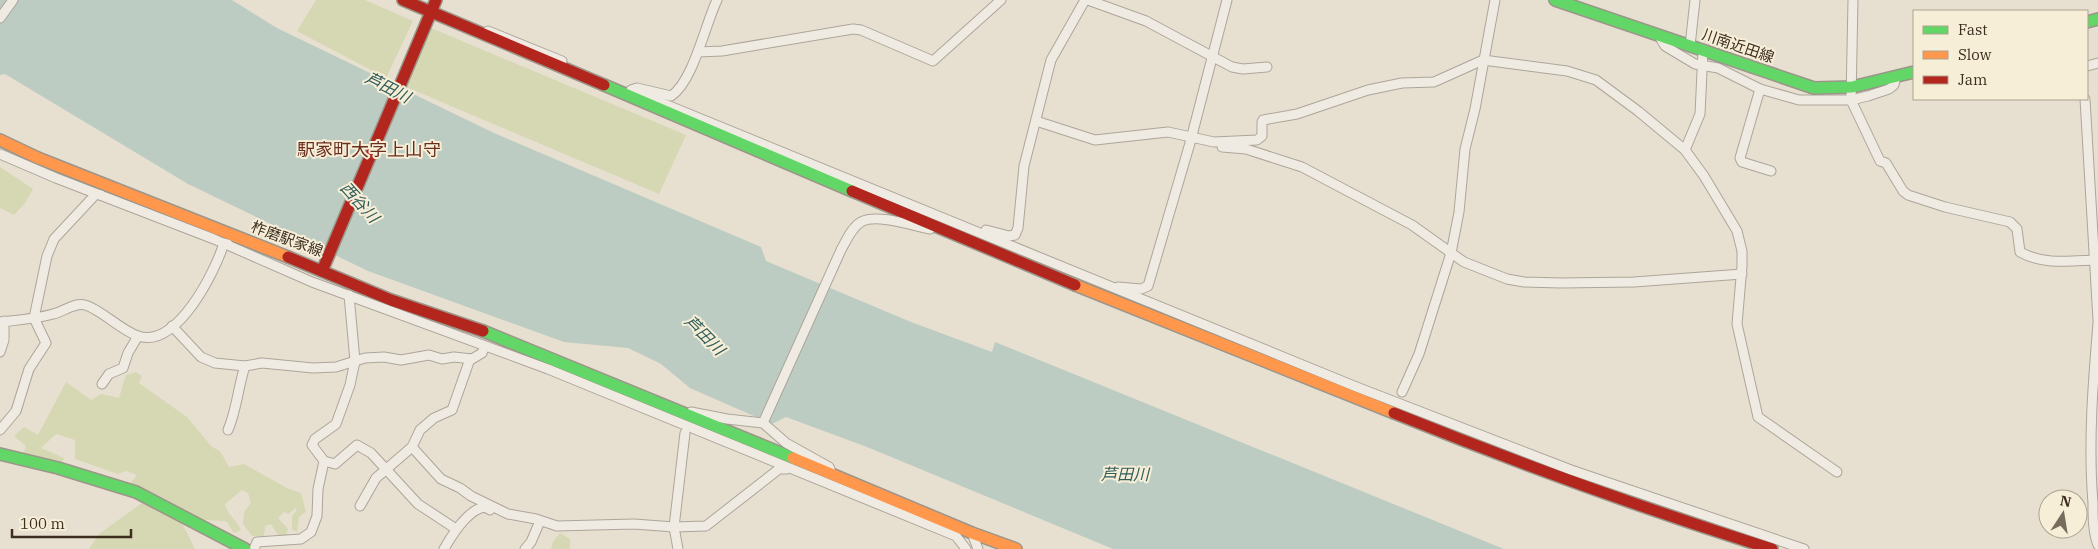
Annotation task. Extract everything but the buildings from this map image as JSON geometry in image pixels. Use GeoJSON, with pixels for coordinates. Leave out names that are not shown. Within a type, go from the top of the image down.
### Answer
{"type":"FeatureCollection","features":[{"type":"Feature","properties":{"kind":"street"},"geometry":{"type":"LineString","coordinates":[[0,18],[12,0]]}},
{"type":"Feature","properties":{"kind":"street","name":"柞磨駅家線"},"geometry":{"type":"LineString","coordinates":[[0,140],[38,158],[322,269],[436,0]]}},
{"type":"Feature","properties":{"kind":"street"},"geometry":{"type":"LineString","coordinates":[[631,90],[637,88],[670,96],[678,92],[698,52],[717,0]]}},
{"type":"Feature","properties":{"kind":"street"},"geometry":{"type":"LineString","coordinates":[[698,52],[722,51],[853,29],[861,30],[933,61],[1001,0]]}},
{"type":"Feature","properties":{"kind":"street"},"geometry":{"type":"LineString","coordinates":[[763,423],[841,250],[861,222],[878,218],[930,229],[936,222],[1015,236],[1018,228],[1024,166],[1051,60],[1086,0],[1146,21],[1212,54],[1232,67],[1243,69],[1267,67]]}},
{"type":"Feature","properties":{"kind":"street"},"geometry":{"type":"LineString","coordinates":[[1114,289],[1141,289],[1148,286],[1190,140],[1227,0]]}},
{"type":"Feature","properties":{"kind":"street"},"geometry":{"type":"LineString","coordinates":[[1402,392],[1418,354],[1451,253],[1459,212],[1465,149],[1475,109],[1495,0]]}},
{"type":"Feature","properties":{"kind":"street","name":"川南近田線"},"geometry":{"type":"LineString","coordinates":[[1555,0],[1814,88],[1833,90],[1850,88],[1913,72]]}},
{"type":"Feature","properties":{"kind":"street"},"geometry":{"type":"LineString","coordinates":[[1690,46],[1695,0]]}},
{"type":"Feature","properties":{"kind":"street"},"geometry":{"type":"LineString","coordinates":[[1853,0],[1851,100],[1880,161],[1886,163],[1908,195],[1945,208],[2010,222],[2017,229],[2020,252],[2027,256],[2050,262],[2095,260]]}},
{"type":"Feature","properties":{"kind":"street"},"geometry":{"type":"LineString","coordinates":[[409,1],[429,16],[469,29],[1105,298],[1468,443],[1664,515],[1772,549]]}},
{"type":"Feature","properties":{"kind":"street"},"geometry":{"type":"LineString","coordinates":[[469,29],[482,28],[502,35],[1114,289],[1354,386],[1571,470],[1804,549]]}},
{"type":"Feature","properties":{"kind":"street"},"geometry":{"type":"LineString","coordinates":[[1659,36],[1665,46],[1702,66],[1718,68],[1760,88],[1799,100],[1851,100],[1889,89],[1894,85],[1896,77]]}},
{"type":"Feature","properties":{"kind":"street"},"geometry":{"type":"LineString","coordinates":[[1685,150],[1700,114],[1703,50]]}},
{"type":"Feature","properties":{"kind":"street"},"geometry":{"type":"LineString","coordinates":[[1190,140],[1214,142],[1257,140],[1262,136],[1263,120],[1297,114],[1368,90],[1402,83],[1434,82],[1483,60],[1567,71],[1596,80],[1638,111],[1685,150],[1704,176],[1737,231],[1742,251],[1742,274],[1737,324],[1758,417],[1837,472]]}},
{"type":"Feature","properties":{"kind":"street"},"geometry":{"type":"LineString","coordinates":[[1760,88],[1740,158],[1742,162],[1771,171]]}},
{"type":"Feature","properties":{"kind":"street"},"geometry":{"type":"LineString","coordinates":[[2085,100],[2098,321],[2090,473],[2093,516],[2098,545]]}},
{"type":"Feature","properties":{"kind":"street"},"geometry":{"type":"LineString","coordinates":[[1036,121],[1095,140],[1168,132],[1190,140],[1246,149],[1302,166],[1412,225],[1464,262],[1482,270],[1524,282],[1634,282],[1742,274]]}},
{"type":"Feature","properties":{"kind":"street"},"geometry":{"type":"LineString","coordinates":[[0,154],[96,194],[224,243],[312,282],[349,294],[387,311],[440,328],[548,369],[956,536],[966,549]]}},
{"type":"Feature","properties":{"kind":"street"},"geometry":{"type":"LineString","coordinates":[[96,194],[151,202],[171,216],[214,239]]}},
{"type":"Feature","properties":{"kind":"street"},"geometry":{"type":"LineString","coordinates":[[0,430],[16,411],[29,369],[46,343],[34,318],[45,264],[54,239],[96,194]]}},
{"type":"Feature","properties":{"kind":"street"},"geometry":{"type":"LineString","coordinates":[[224,243],[265,252],[270,249]]}},
{"type":"Feature","properties":{"kind":"street"},"geometry":{"type":"LineString","coordinates":[[0,352],[4,340],[2,322],[54,314],[85,304],[138,336],[155,337],[172,326],[190,310],[203,291],[220,256],[224,243]]}},
{"type":"Feature","properties":{"kind":"street"},"geometry":{"type":"LineString","coordinates":[[322,269],[440,328]]}},
{"type":"Feature","properties":{"kind":"street"},"geometry":{"type":"LineString","coordinates":[[335,276],[336,282],[349,294],[391,302],[482,330],[972,533],[1016,549]]}},
{"type":"Feature","properties":{"kind":"street"},"geometry":{"type":"LineString","coordinates":[[349,294],[355,361],[350,385],[336,424],[315,439],[312,446],[324,461],[334,464],[357,444],[386,468],[418,504],[456,529]]}},
{"type":"Feature","properties":{"kind":"street"},"geometry":{"type":"LineString","coordinates":[[172,326],[201,357],[215,363],[245,366],[262,363],[314,368],[336,367],[365,358],[384,357],[401,360],[429,355],[442,359],[470,358],[482,352],[485,346]]}},
{"type":"Feature","properties":{"kind":"street"},"geometry":{"type":"LineString","coordinates":[[102,384],[109,374],[123,368],[128,353],[138,336]]}},
{"type":"Feature","properties":{"kind":"street"},"geometry":{"type":"LineString","coordinates":[[360,506],[376,478],[412,447],[420,430],[434,418],[452,410],[470,358]]}},
{"type":"Feature","properties":{"kind":"street"},"geometry":{"type":"LineString","coordinates":[[228,430],[235,413],[239,386],[245,366]]}},
{"type":"Feature","properties":{"kind":"street"},"geometry":{"type":"LineString","coordinates":[[648,411],[680,417],[685,410],[727,419],[763,423],[786,443],[829,467],[831,473]]}},
{"type":"Feature","properties":{"kind":"street"},"geometry":{"type":"LineString","coordinates":[[648,411],[655,418],[685,433],[699,438],[716,439]]}},
{"type":"Feature","properties":{"kind":"street"},"geometry":{"type":"LineString","coordinates":[[678,549],[674,527],[685,433]]}},
{"type":"Feature","properties":{"kind":"street"},"geometry":{"type":"LineString","coordinates":[[412,447],[440,479],[508,514],[557,526],[634,524],[674,527],[706,526],[779,469],[795,470]]}},
{"type":"Feature","properties":{"kind":"street"},"geometry":{"type":"LineString","coordinates":[[0,454],[58,468],[136,492],[245,549]]}},
{"type":"Feature","properties":{"kind":"street"},"geometry":{"type":"LineString","coordinates":[[254,549],[257,542],[300,539],[311,532],[317,516],[318,489],[324,461]]}},
{"type":"Feature","properties":{"kind":"street"},"geometry":{"type":"LineString","coordinates":[[444,549],[456,529],[478,508],[485,507],[495,513],[499,510]]}},
{"type":"Feature","properties":{"kind":"street"},"geometry":{"type":"LineString","coordinates":[[525,549],[531,542],[540,521]]}},
{"type":"Feature","properties":{"kind":"street"},"geometry":{"type":"LineString","coordinates":[[972,533],[978,549]]}},
{"type":"Feature","properties":{"kind":"green space"},"geometry":{"type":"Polygon","coordinates":[[[316,0],[365,0],[413,21],[386,78],[297,31],[316,0]]]}},
{"type":"Feature","properties":{"kind":"green space"},"geometry":{"type":"Polygon","coordinates":[[[431,28],[686,135],[659,194],[406,87],[431,28]]]}},
{"type":"Feature","properties":{"kind":"green space"},"geometry":{"type":"Polygon","coordinates":[[[0,167],[33,189],[25,203],[14,215],[0,208],[0,167]]]}},
{"type":"Feature","properties":{"kind":"green space"},"geometry":{"type":"Polygon","coordinates":[[[136,372],[142,376],[139,383],[187,417],[212,447],[220,451],[229,467],[244,464],[287,488],[301,493],[306,512],[299,517],[297,532],[292,529],[292,516],[297,510],[295,508],[289,514],[284,512],[278,518],[288,529],[286,536],[278,535],[271,524],[265,526],[264,536],[252,536],[243,524],[244,512],[251,503],[248,493],[242,490],[225,504],[241,530],[234,533],[226,521],[204,520],[155,494],[130,484],[137,475],[126,471],[118,474],[75,459],[75,440],[56,434],[41,448],[64,458],[61,465],[23,455],[26,446],[14,436],[24,427],[38,435],[66,382],[91,400],[101,394],[119,398],[126,375],[136,372]]]}},
{"type":"Feature","properties":{"kind":"green space"},"geometry":{"type":"Polygon","coordinates":[[[142,503],[182,523],[195,549],[89,549],[99,534],[142,503]]]}},
{"type":"Feature","properties":{"kind":"green space"},"geometry":{"type":"Polygon","coordinates":[[[560,533],[570,539],[570,549],[551,549],[553,542],[560,533]]]}},
{"type":"Feature","properties":{"kind":"water"},"geometry":{"type":"Polygon","coordinates":[[[0,0],[232,0],[277,28],[494,133],[761,247],[766,261],[911,322],[992,352],[995,342],[1504,549],[1113,549],[867,447],[786,417],[772,424],[690,388],[661,364],[628,348],[564,342],[368,271],[188,184],[5,74],[0,75],[0,0]]]}},
{"type":"Feature","properties":{"kind":"traffic: fast"},"geometry":{"type":"LineString","coordinates":[[1555,0],[1814,88],[1852,87],[1913,72]]}},
{"type":"Feature","properties":{"kind":"traffic: fast"},"geometry":{"type":"LineString","coordinates":[[2088,22],[2098,19]]}},
{"type":"Feature","properties":{"kind":"traffic: fast"},"geometry":{"type":"LineString","coordinates":[[604,85],[852,191]]}},
{"type":"Feature","properties":{"kind":"traffic: fast"},"geometry":{"type":"LineString","coordinates":[[483,331],[793,458]]}},
{"type":"Feature","properties":{"kind":"traffic: fast"},"geometry":{"type":"LineString","coordinates":[[0,454],[58,468],[136,492],[245,549]]}},
{"type":"Feature","properties":{"kind":"traffic: slow"},"geometry":{"type":"LineString","coordinates":[[0,140],[38,158],[288,257]]}},
{"type":"Feature","properties":{"kind":"traffic: slow"},"geometry":{"type":"LineString","coordinates":[[1075,285],[1394,413]]}},
{"type":"Feature","properties":{"kind":"traffic: slow"},"geometry":{"type":"LineString","coordinates":[[793,458],[972,533],[1016,549]]}},
{"type":"Feature","properties":{"kind":"traffic: jam"},"geometry":{"type":"LineString","coordinates":[[403,0],[604,85]]}},
{"type":"Feature","properties":{"kind":"traffic: jam"},"geometry":{"type":"LineString","coordinates":[[322,271],[436,0]]}},
{"type":"Feature","properties":{"kind":"traffic: jam"},"geometry":{"type":"LineString","coordinates":[[852,191],[1075,285]]}},
{"type":"Feature","properties":{"kind":"traffic: jam"},"geometry":{"type":"LineString","coordinates":[[288,257],[391,300],[483,331]]}},
{"type":"Feature","properties":{"kind":"traffic: jam"},"geometry":{"type":"LineString","coordinates":[[1394,413],[1582,485],[1772,549]]}},
{"type":"Feature","properties":{"kind":"district","name":"駅家町大字上山守"},"geometry":{"type":"Point","coordinates":[369,150]}},
{"type":"Feature","properties":{"kind":"water label","name":"芦田川"},"geometry":{"type":"Point","coordinates":[388,87]}},
{"type":"Feature","properties":{"kind":"water label","name":"西谷川"},"geometry":{"type":"Point","coordinates":[360,202]}},
{"type":"Feature","properties":{"kind":"water label","name":"芦田川"},"geometry":{"type":"Point","coordinates":[705,335]}},
{"type":"Feature","properties":{"kind":"water label","name":"芦田川"},"geometry":{"type":"Point","coordinates":[1125,474]}}]}
